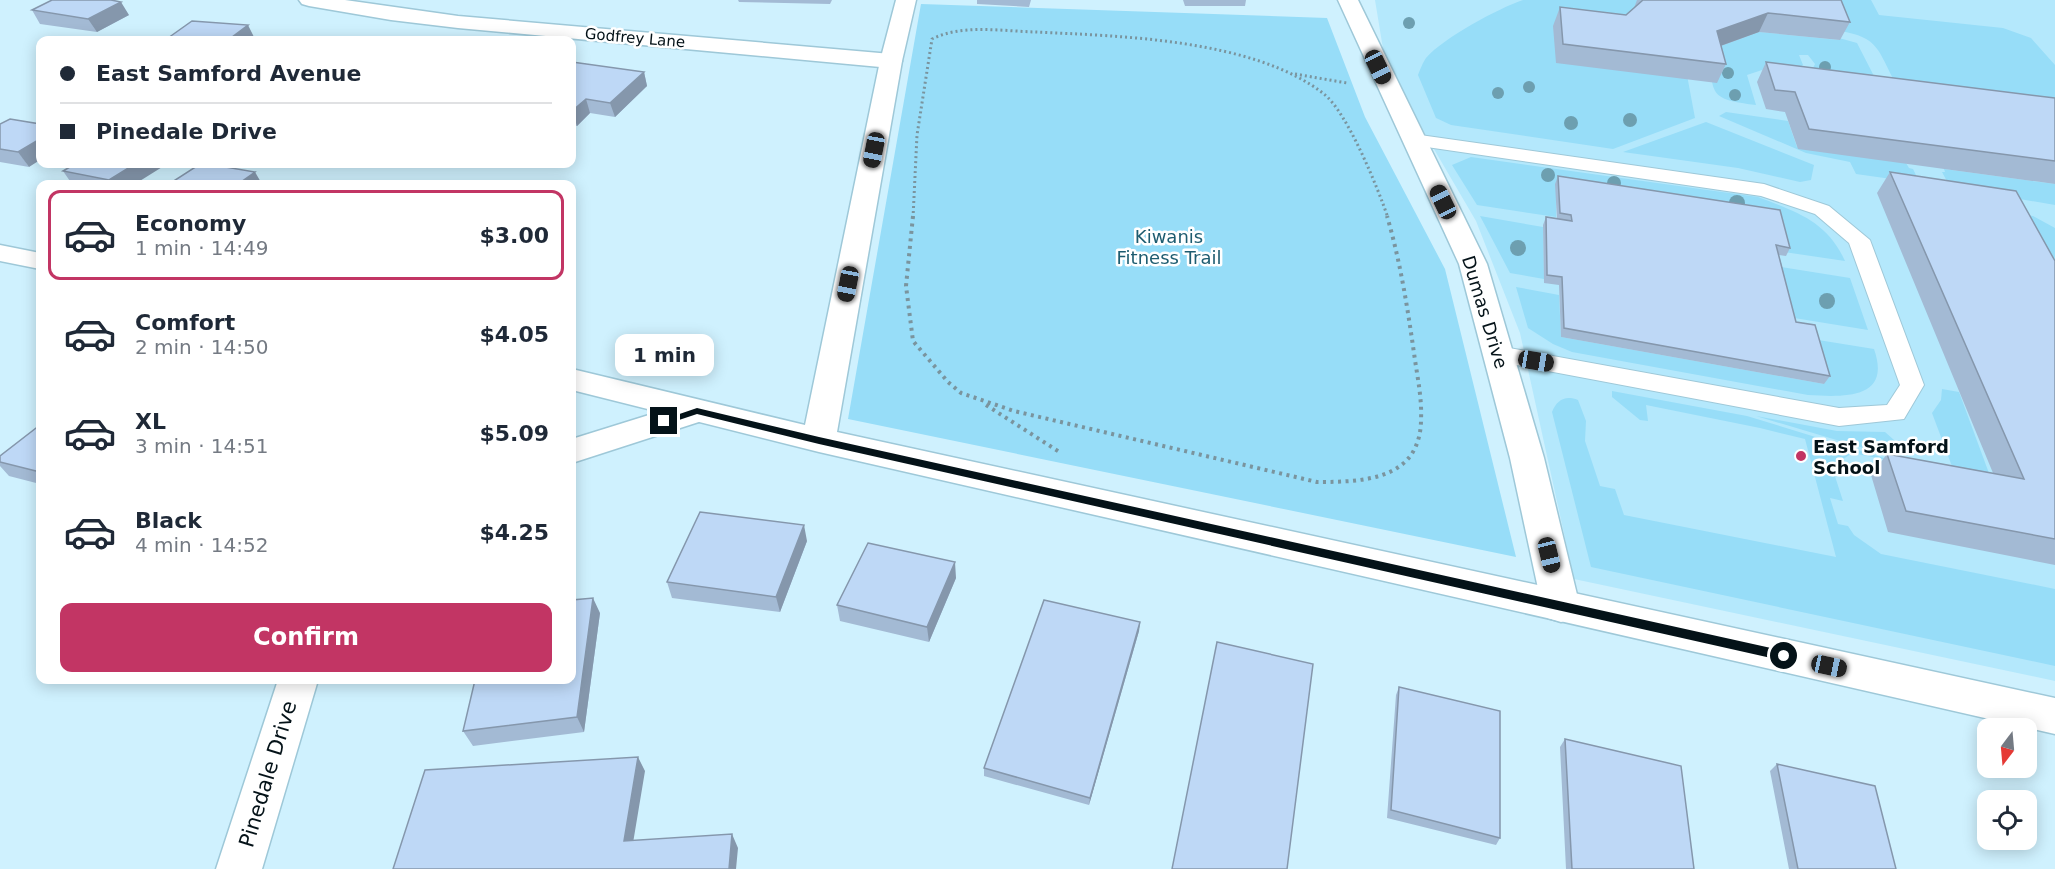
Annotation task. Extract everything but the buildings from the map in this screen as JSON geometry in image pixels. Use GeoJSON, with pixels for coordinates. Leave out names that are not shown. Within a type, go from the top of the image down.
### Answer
{"type":"FeatureCollection","features":[{"type":"Feature","properties":{"kind":"street","name":"Godfrey Lane"},"geometry":{"type":"LineString","coordinates":[[309,0],[391,14],[458,22],[891,61]]}},
{"type":"Feature","properties":{"kind":"street"},"geometry":{"type":"LineString","coordinates":[[819,440],[891,61],[906,0]]}},
{"type":"Feature","properties":{"kind":"street","name":"Dumas Drive"},"geometry":{"type":"LineString","coordinates":[[1348,0],[1473,264],[1527,458],[1561,607]]}},
{"type":"Feature","properties":{"kind":"street"},"geometry":{"type":"LineString","coordinates":[[0,253],[36,260]]}},
{"type":"Feature","properties":{"kind":"street"},"geometry":{"type":"LineString","coordinates":[[576,381],[819,440],[2055,716]]}},
{"type":"Feature","properties":{"kind":"street"},"geometry":{"type":"LineString","coordinates":[[576,450],[697,411]]}},
{"type":"Feature","properties":{"kind":"street","name":"Pinedale Drive"},"geometry":{"type":"LineString","coordinates":[[240,869],[296,684]]}},
{"type":"Feature","properties":{"kind":"lane"},"geometry":{"type":"LineString","coordinates":[[1413,140],[1764,190],[1822,210],[1859,240],[1912,385],[1895,413],[1839,417],[1498,354]]}},
{"type":"Feature","properties":{"kind":"path"},"geometry":{"type":"LineString","coordinates":[[981,402],[1317,482],[1342,483],[1362,480],[1396,468],[1409,456],[1422,431],[1408,299],[1382,196],[1362,152],[1333,103],[1323,93],[1292,74],[1259,60],[1234,54],[1108,37],[980,30],[946,32],[932,39],[917,135],[915,194],[906,286],[913,342],[948,382],[961,393],[981,402],[1067,457]]}},
{"type":"Feature","properties":{"kind":"path"},"geometry":{"type":"LineString","coordinates":[[1292,74],[1389,90]]}},
{"type":"Feature","properties":{"kind":"shaded area","name":"East Samford School"},"geometry":{"type":"Polygon","coordinates":[[[1375,0],[2055,0],[2055,681],[1574,579],[1520,333],[1476,221],[1386,67],[1375,0]]]}},
{"type":"Feature","properties":{"kind":"green space"},"geometry":{"type":"Polygon","coordinates":[[[1523,0],[1673,0],[1695,118],[1613,149],[1451,125],[1436,118],[1418,75],[1426,58],[1472,24],[1523,0]]]}},
{"type":"Feature","properties":{"kind":"green space"},"geometry":{"type":"Polygon","coordinates":[[[1823,0],[1871,0],[1879,15],[2003,28],[2031,38],[2055,65],[2055,102],[1895,82],[1876,47],[1863,37],[1840,31],[1823,0]]]}},
{"type":"Feature","properties":{"kind":"green space","name":"Kiwanis Fitness Trail"},"geometry":{"type":"Polygon","coordinates":[[[921,4],[1327,18],[1365,117],[1445,269],[1516,557],[848,419],[921,4]]]}},
{"type":"Feature","properties":{"kind":"green space"},"geometry":{"type":"Polygon","coordinates":[[[1759,32],[1839,40],[1839,38],[1857,43],[1876,80],[1813,68],[1815,64],[1808,55],[1799,55],[1803,65],[1798,69],[1765,69],[1747,75],[1756,105],[1721,97],[1713,86],[1709,50],[1759,32]]]}},
{"type":"Feature","properties":{"kind":"green space"},"geometry":{"type":"Polygon","coordinates":[[[1726,112],[1788,121],[1797,147],[1906,163],[1909,168],[1913,169],[1920,183],[1856,174],[1850,162],[1806,153],[1719,116],[1726,112]]]}},
{"type":"Feature","properties":{"kind":"green space"},"geometry":{"type":"Polygon","coordinates":[[[1706,122],[1814,165],[1811,180],[1800,182],[1738,168],[1623,152],[1706,122]]]}},
{"type":"Feature","properties":{"kind":"green space"},"geometry":{"type":"Polygon","coordinates":[[[1471,157],[1758,197],[1798,213],[1820,227],[1838,247],[1845,261],[1784,252],[1556,184],[1556,217],[1477,205],[1452,165],[1471,157]]]}},
{"type":"Feature","properties":{"kind":"green space"},"geometry":{"type":"Polygon","coordinates":[[[1944,169],[2055,184],[2055,205],[1950,187],[1942,172],[1945,172],[1944,169]]]}},
{"type":"Feature","properties":{"kind":"green space"},"geometry":{"type":"Polygon","coordinates":[[[2001,212],[2033,216],[2055,228],[2055,312],[2001,212]]]}},
{"type":"Feature","properties":{"kind":"green space"},"geometry":{"type":"Polygon","coordinates":[[[1480,216],[1543,227],[1544,279],[1510,273],[1480,216]]]}},
{"type":"Feature","properties":{"kind":"green space"},"geometry":{"type":"Polygon","coordinates":[[[1775,266],[1850,278],[1868,330],[1788,317],[1775,266]]]}},
{"type":"Feature","properties":{"kind":"green space"},"geometry":{"type":"Polygon","coordinates":[[[1516,287],[1559,295],[1561,337],[1824,384],[1812,339],[1874,349],[1878,366],[1876,378],[1861,392],[1849,395],[1808,395],[1572,352],[1553,344],[1528,328],[1516,287]]]}},
{"type":"Feature","properties":{"kind":"green space"},"geometry":{"type":"Polygon","coordinates":[[[1942,389],[1959,392],[1990,476],[1953,469],[1932,413],[1941,400],[1942,389]]]}},
{"type":"Feature","properties":{"kind":"green space"},"geometry":{"type":"Polygon","coordinates":[[[1612,391],[1747,416],[1897,462],[1852,453],[1832,467],[1843,501],[1830,498],[1838,524],[1848,526],[1854,535],[1881,554],[2055,589],[2055,666],[1591,567],[1552,412],[1556,404],[1565,398],[1578,400],[1586,421],[1585,441],[1600,486],[1615,489],[1624,515],[1836,557],[1805,439],[1646,405],[1648,421],[1640,420],[1612,397],[1612,391]]]}},
{"type":"Feature","properties":{"kind":"green space"},"geometry":{"type":"Polygon","coordinates":[[[1756,416],[1837,431],[1885,432],[1894,440],[1900,459],[1756,416]]]}},
{"type":"Feature","properties":{"kind":"place","name":"East Samford School"},"geometry":{"type":"Point","coordinates":[1801,456]}},
{"type":"Feature","properties":{"kind":"route"},"geometry":{"type":"LineString","coordinates":[[664,421],[697,411],[1784,656]]}}]}
